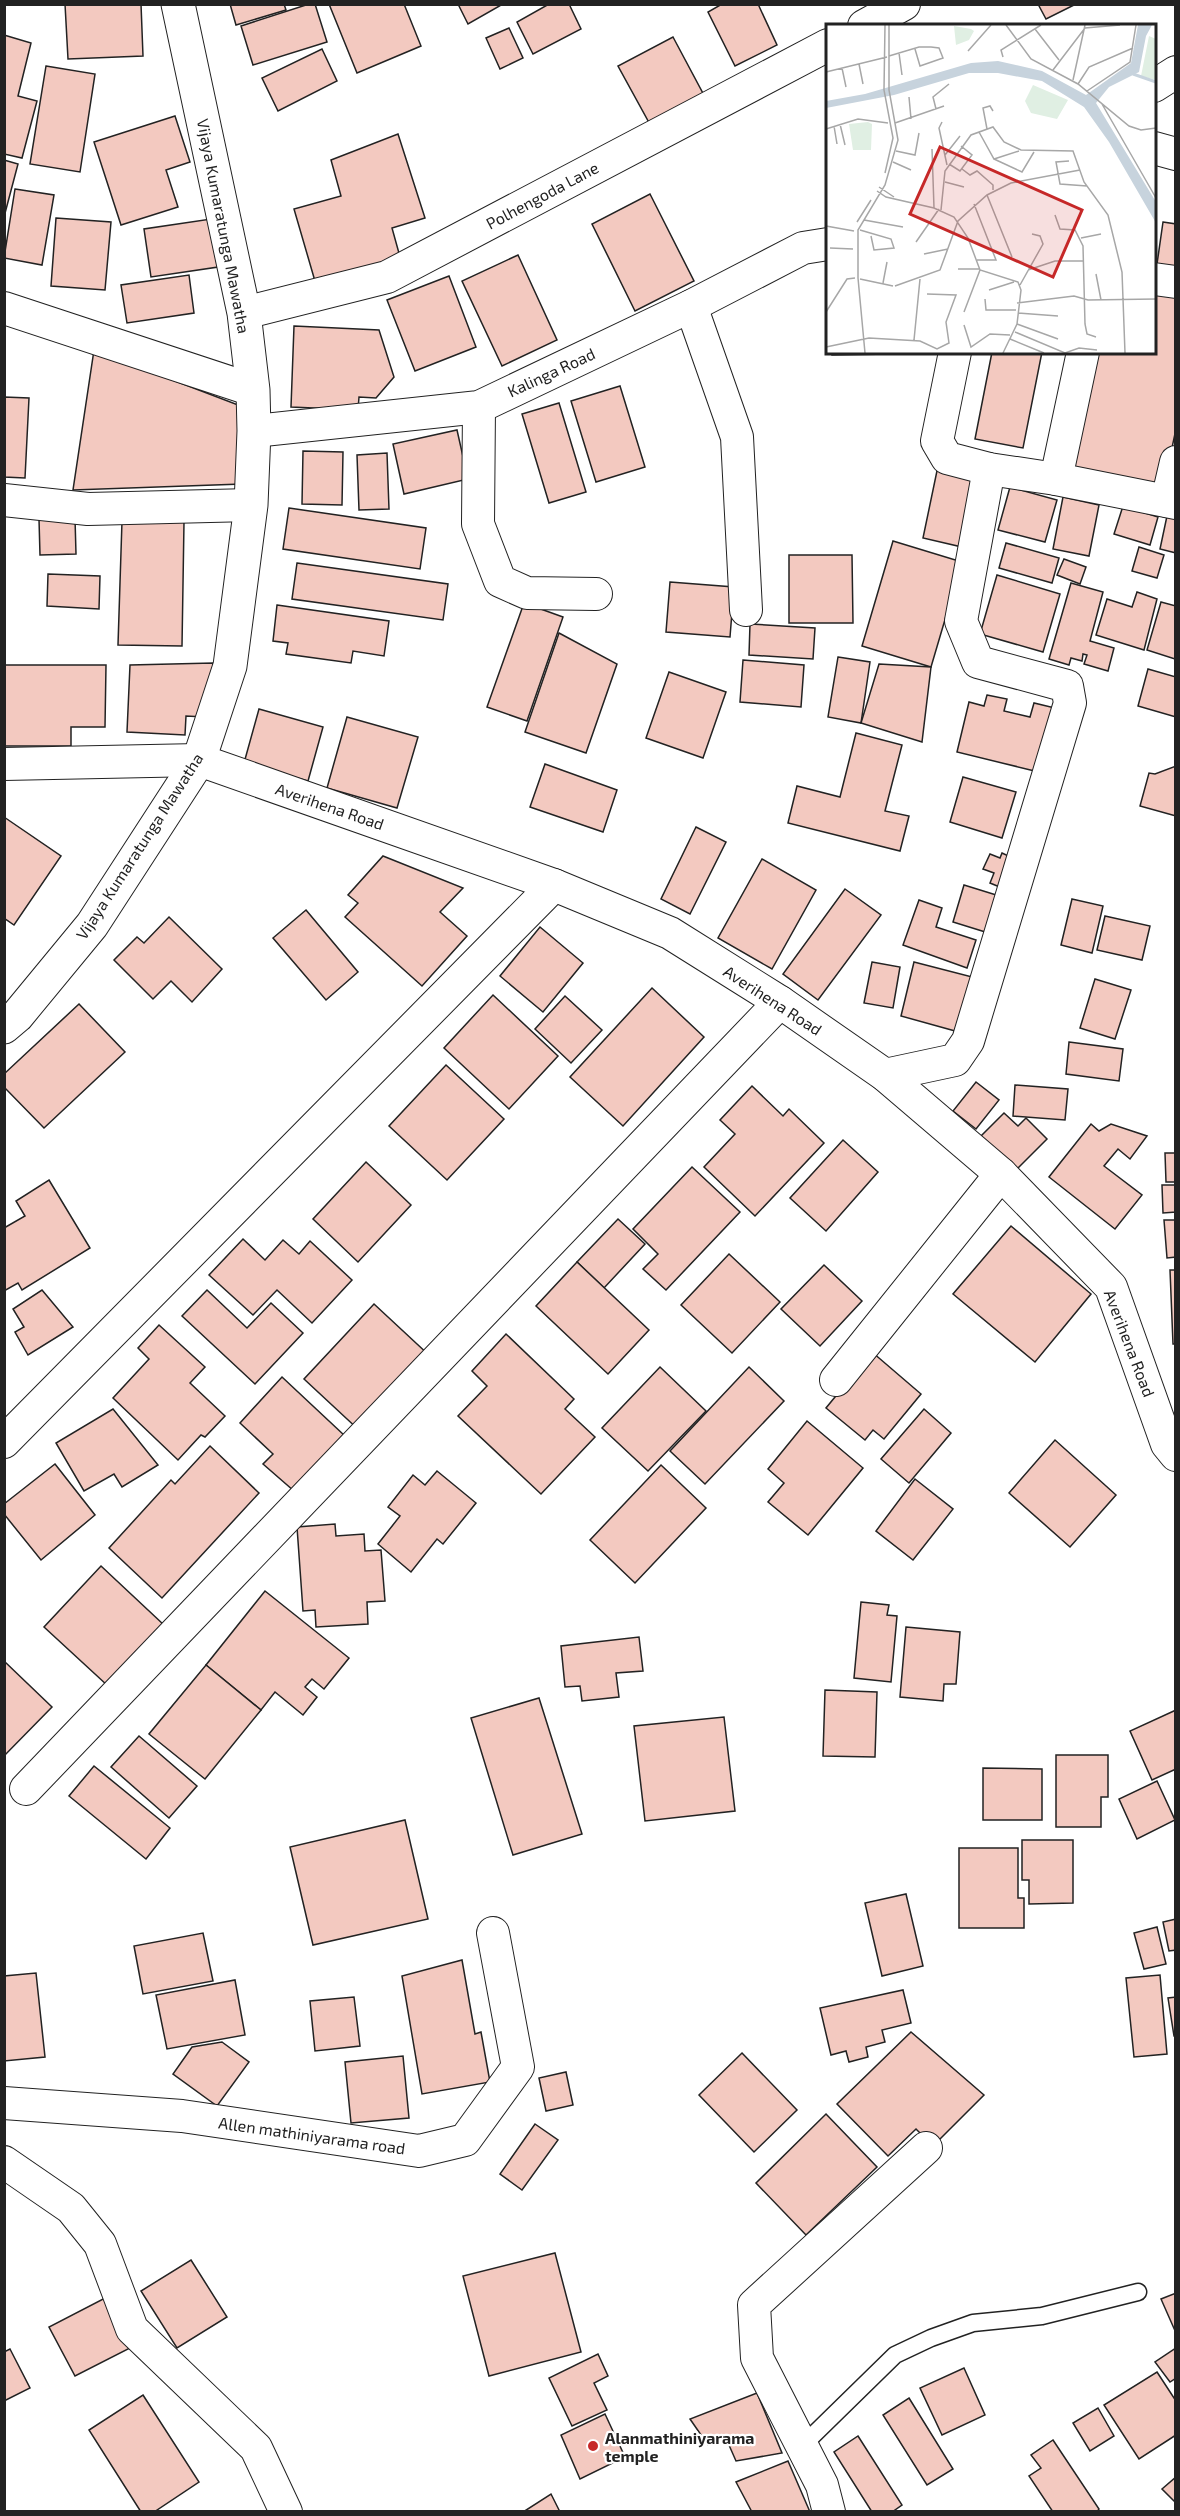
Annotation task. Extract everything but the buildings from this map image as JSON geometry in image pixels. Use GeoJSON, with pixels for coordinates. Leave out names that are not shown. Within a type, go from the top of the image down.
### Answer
{"type":"FeatureCollection","features":[{"type":"Feature","properties":{"kind":"main road","name":"Vijaya Kumaratunga Mawatha"},"geometry":{"type":"LineString","coordinates":[[4,1027],[17,1016],[92,925],[199,760],[230,666],[251,505],[255,431],[253,390],[244,313],[178,4]]}},
{"type":"Feature","properties":{"kind":"street"},"geometry":{"type":"LineString","coordinates":[[868,24],[904,4]]}},
{"type":"Feature","properties":{"kind":"street","name":"Polhengoda Lane"},"geometry":{"type":"LineString","coordinates":[[244,313],[387,276],[826,46]]}},
{"type":"Feature","properties":{"kind":"street"},"geometry":{"type":"LineString","coordinates":[[1156,85],[1176,72]]}},
{"type":"Feature","properties":{"kind":"street"},"geometry":{"type":"LineString","coordinates":[[1156,148],[1176,153]]}},
{"type":"Feature","properties":{"kind":"street","name":"Kalinga Road"},"geometry":{"type":"LineString","coordinates":[[255,431],[479,407],[691,306],[803,248],[826,244]]}},
{"type":"Feature","properties":{"kind":"street"},"geometry":{"type":"LineString","coordinates":[[1156,279],[1176,282]]}},
{"type":"Feature","properties":{"kind":"street"},"geometry":{"type":"LineString","coordinates":[[691,306],[737,437],[746,610]]}},
{"type":"Feature","properties":{"kind":"street"},"geometry":{"type":"LineString","coordinates":[[4,308],[253,390]]}},
{"type":"Feature","properties":{"kind":"street"},"geometry":{"type":"LineString","coordinates":[[956,354],[937,441],[947,459],[989,469],[1056,479],[1171,502],[1176,462]]}},
{"type":"Feature","properties":{"kind":"street"},"geometry":{"type":"LineString","coordinates":[[1056,479],[1083,354]]}},
{"type":"Feature","properties":{"kind":"street"},"geometry":{"type":"LineString","coordinates":[[479,407],[478,524],[500,580],[526,593],[596,594]]}},
{"type":"Feature","properties":{"kind":"street"},"geometry":{"type":"LineString","coordinates":[[885,1075],[955,1060],[968,1041],[1070,703],[1066,686],[978,662],[961,621],[989,469]]}},
{"type":"Feature","properties":{"kind":"street"},"geometry":{"type":"LineString","coordinates":[[4,500],[88,509],[251,505]]}},
{"type":"Feature","properties":{"kind":"street"},"geometry":{"type":"LineString","coordinates":[[4,764],[199,760]]}},
{"type":"Feature","properties":{"kind":"street","name":"Averihena Road"},"geometry":{"type":"LineString","coordinates":[[199,760],[555,885],[670,933],[780,1002],[885,1075],[1001,1174],[1111,1287],[1167,1444],[1176,1455]]}},
{"type":"Feature","properties":{"kind":"street"},"geometry":{"type":"LineString","coordinates":[[4,1442],[555,885]]}},
{"type":"Feature","properties":{"kind":"street"},"geometry":{"type":"LineString","coordinates":[[27,1789],[780,1002]]}},
{"type":"Feature","properties":{"kind":"street"},"geometry":{"type":"LineString","coordinates":[[836,1380],[1001,1174]]}},
{"type":"Feature","properties":{"kind":"street","name":"Allen mathiniyarama road"},"geometry":{"type":"LineString","coordinates":[[4,2103],[182,2116],[419,2151],[465,2140],[518,2067],[493,1933]]}},
{"type":"Feature","properties":{"kind":"street"},"geometry":{"type":"LineString","coordinates":[[829,2511],[822,2485],[757,2358],[754,2306],[926,2148]]}},
{"type":"Feature","properties":{"kind":"street"},"geometry":{"type":"LineString","coordinates":[[4,2162],[71,2208],[100,2244],[132,2329],[256,2448],[286,2511]]}},
{"type":"Feature","properties":{"kind":"lane"},"geometry":{"type":"LineString","coordinates":[[802,2446],[895,2355],[931,2338],[973,2323],[1042,2316],[1137,2292]]}},
{"type":"Feature","properties":{"kind":"place","name":"Alanmathiniyarama temple"},"geometry":{"type":"Point","coordinates":[593,2446]}}]}
